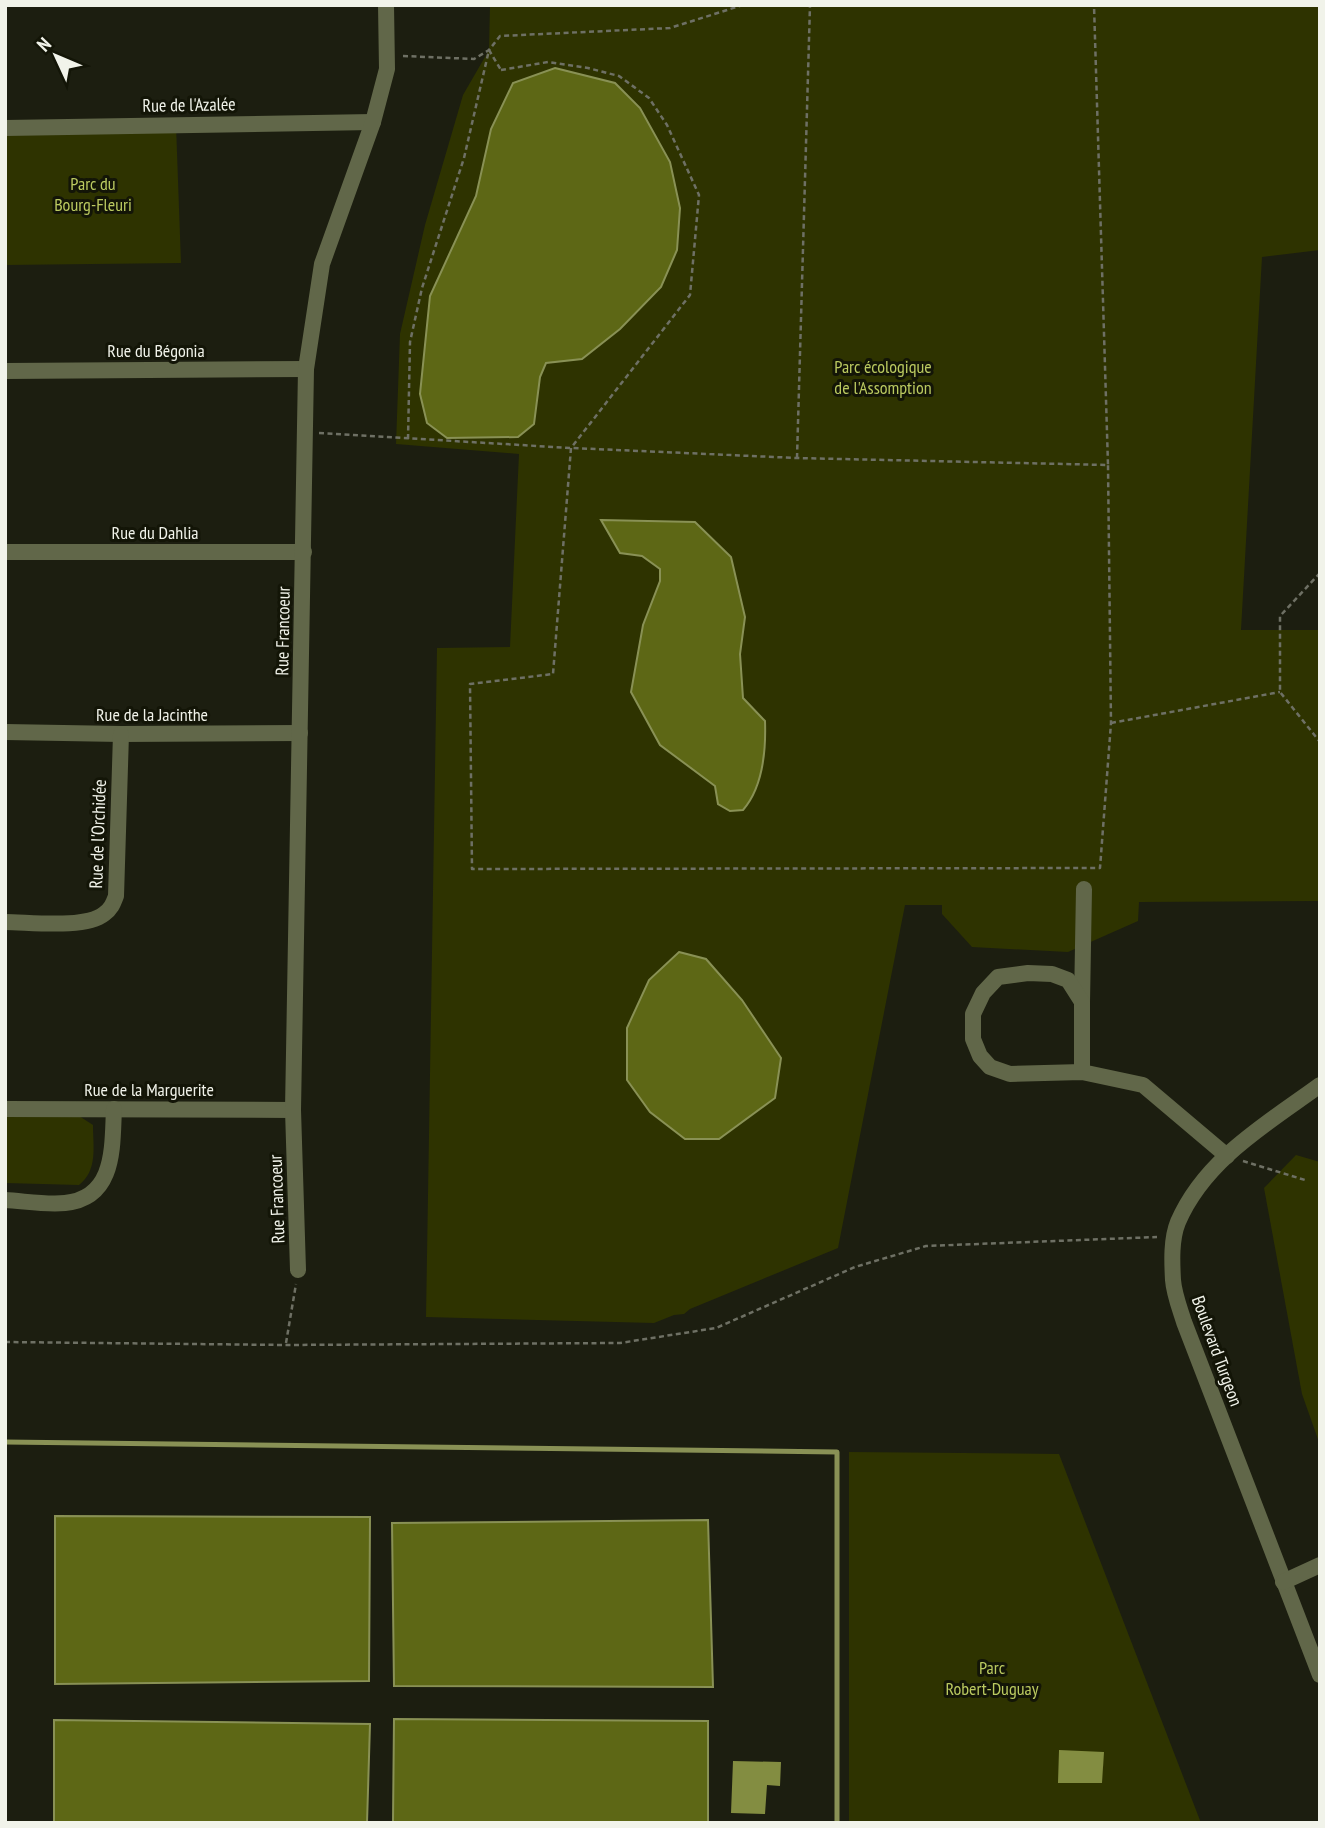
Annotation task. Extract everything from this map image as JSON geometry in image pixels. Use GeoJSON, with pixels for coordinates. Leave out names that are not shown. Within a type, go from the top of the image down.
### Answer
{"type":"FeatureCollection","features":[{"type":"Feature","properties":{"kind":"street","name":"Rue Francoeur"},"geometry":{"type":"LineString","coordinates":[[298,1270],[293,1110],[306,369],[322,264],[373,122],[387,69],[386,5]]}},
{"type":"Feature","properties":{"kind":"street","name":"Rue de l'Azalée"},"geometry":{"type":"LineString","coordinates":[[5,128],[373,122]]}},
{"type":"Feature","properties":{"kind":"street","name":"Rue du Bégonia"},"geometry":{"type":"LineString","coordinates":[[5,371],[306,369]]}},
{"type":"Feature","properties":{"kind":"street","name":"Rue du Dahlia"},"geometry":{"type":"LineString","coordinates":[[5,552],[304,552]]}},
{"type":"Feature","properties":{"kind":"street","name":"Rue de la Jacinthe"},"geometry":{"type":"LineString","coordinates":[[5,732],[300,733]]}},
{"type":"Feature","properties":{"kind":"street","name":"Rue de l'Orchidée"},"geometry":{"type":"LineString","coordinates":[[5,922],[88,922],[103,916],[112,907],[116,896],[121,734]]}},
{"type":"Feature","properties":{"kind":"street"},"geometry":{"type":"LineString","coordinates":[[1082,1072],[1084,889]]}},
{"type":"Feature","properties":{"kind":"street"},"geometry":{"type":"LineString","coordinates":[[1082,1002],[1068,980],[1052,974],[1028,973],[998,977],[983,993],[973,1014],[973,1039],[980,1056],[990,1067],[1010,1074],[1082,1072],[1143,1085],[1227,1156]]}},
{"type":"Feature","properties":{"kind":"street","name":"Boulevard Turgeon"},"geometry":{"type":"LineString","coordinates":[[1320,1085],[1244,1140],[1201,1182],[1178,1223],[1172,1251],[1173,1283],[1184,1322],[1320,1675]]}},
{"type":"Feature","properties":{"kind":"street"},"geometry":{"type":"LineString","coordinates":[[5,1200],[66,1203],[93,1192],[108,1170],[114,1108]]}},
{"type":"Feature","properties":{"kind":"street","name":"Rue de la Marguerite"},"geometry":{"type":"LineString","coordinates":[[5,1109],[293,1110]]}},
{"type":"Feature","properties":{"kind":"street"},"geometry":{"type":"LineString","coordinates":[[1283,1582],[1320,1565]]}},
{"type":"Feature","properties":{"kind":"path"},"geometry":{"type":"LineString","coordinates":[[387,56],[474,59],[489,50],[500,36],[670,27],[743,5]]}},
{"type":"Feature","properties":{"kind":"path"},"geometry":{"type":"LineString","coordinates":[[797,458],[810,5]]}},
{"type":"Feature","properties":{"kind":"path"},"geometry":{"type":"LineString","coordinates":[[489,50],[501,70],[548,62],[619,76],[649,98],[667,125],[699,195],[690,295],[571,449],[553,674],[470,684],[472,869],[1100,868],[1111,723],[1108,465],[1094,5]]}},
{"type":"Feature","properties":{"kind":"path"},"geometry":{"type":"LineString","coordinates":[[408,439],[411,342],[422,288],[464,158],[489,50]]}},
{"type":"Feature","properties":{"kind":"path"},"geometry":{"type":"LineString","coordinates":[[306,433],[571,449],[797,458],[1108,465]]}},
{"type":"Feature","properties":{"kind":"path"},"geometry":{"type":"LineString","coordinates":[[1320,573],[1280,616],[1280,692],[1320,742]]}},
{"type":"Feature","properties":{"kind":"path"},"geometry":{"type":"LineString","coordinates":[[1111,723],[1280,692]]}},
{"type":"Feature","properties":{"kind":"path"},"geometry":{"type":"LineString","coordinates":[[1227,1156],[1305,1180]]}},
{"type":"Feature","properties":{"kind":"path"},"geometry":{"type":"LineString","coordinates":[[5,1342],[286,1345],[620,1343],[716,1328],[855,1267],[926,1246],[1175,1237]]}},
{"type":"Feature","properties":{"kind":"path"},"geometry":{"type":"LineString","coordinates":[[286,1345],[298,1270]]}},
{"type":"Feature","properties":{"kind":"green space","name":"Parc écologique de l'Assomption"},"geometry":{"type":"Polygon","coordinates":[[[490,5],[1320,5],[1320,250],[1262,257],[1241,630],[1320,630],[1320,901],[1139,902],[1138,921],[1068,952],[972,947],[942,914],[942,905],[905,905],[838,1248],[690,1309],[684,1314],[654,1323],[426,1317],[437,648],[510,647],[519,454],[396,444],[400,334],[425,225],[463,95],[489,50],[490,5]]]}},
{"type":"Feature","properties":{"kind":"green space","name":"Parc du Bourg-Fleuri"},"geometry":{"type":"Polygon","coordinates":[[[176,125],[181,263],[5,265],[5,128],[176,125]]]}},
{"type":"Feature","properties":{"kind":"green space"},"geometry":{"type":"Polygon","coordinates":[[[5,1115],[79,1116],[93,1125],[92,1165],[85,1179],[79,1185],[5,1183],[5,1115]]]}},
{"type":"Feature","properties":{"kind":"green space"},"geometry":{"type":"Polygon","coordinates":[[[1296,1155],[1320,1162],[1320,1445],[1302,1394],[1264,1188],[1296,1155]]]}},
{"type":"Feature","properties":{"kind":"green space","name":"Parc Robert-Duguay"},"geometry":{"type":"Polygon","coordinates":[[[849,1452],[1059,1454],[1201,1823],[849,1823],[849,1452]]]}},
{"type":"Feature","properties":{"kind":"shaded area"},"geometry":{"type":"Polygon","coordinates":[[[555,68],[615,83],[640,108],[670,162],[680,208],[677,250],[661,287],[620,329],[582,359],[546,363],[540,377],[534,424],[518,437],[447,438],[427,423],[420,394],[430,296],[476,196],[491,129],[513,83],[555,68]]]}},
{"type":"Feature","properties":{"kind":"shaded area"},"geometry":{"type":"Polygon","coordinates":[[[601,520],[695,522],[731,557],[745,617],[740,654],[743,698],[765,721],[764,756],[759,779],[743,810],[730,811],[718,804],[715,786],[660,745],[631,692],[643,625],[660,581],[660,569],[642,556],[620,553],[601,520]]]}},
{"type":"Feature","properties":{"kind":"shaded area"},"geometry":{"type":"Polygon","coordinates":[[[679,952],[706,959],[742,1000],[781,1058],[775,1098],[719,1139],[685,1139],[650,1112],[627,1080],[627,1028],[649,980],[679,952]]]}},
{"type":"Feature","properties":{"kind":"shaded area"},"geometry":{"type":"Polygon","coordinates":[[[55,1516],[370,1517],[369,1681],[55,1684],[55,1516]]]}},
{"type":"Feature","properties":{"kind":"shaded area"},"geometry":{"type":"Polygon","coordinates":[[[708,1520],[713,1687],[394,1686],[392,1523],[708,1520]]]}},
{"type":"Feature","properties":{"kind":"shaded area"},"geometry":{"type":"Polygon","coordinates":[[[394,1719],[708,1721],[708,1823],[393,1823],[394,1719]]]}},
{"type":"Feature","properties":{"kind":"shaded area"},"geometry":{"type":"Polygon","coordinates":[[[54,1720],[370,1724],[367,1823],[54,1823],[54,1720]]]}},
{"type":"Feature","properties":{"kind":"building"},"geometry":{"type":"Polygon","coordinates":[[[1059,1750],[1104,1752],[1102,1783],[1058,1783],[1059,1750]]]}},
{"type":"Feature","properties":{"kind":"building"},"geometry":{"type":"Polygon","coordinates":[[[733,1761],[781,1762],[780,1786],[767,1785],[765,1814],[731,1813],[733,1761]]]}},
{"type":"Feature","properties":{"kind":"waterway"},"geometry":{"type":"LineString","coordinates":[[5,1442],[837,1452],[837,1823]]}}]}
